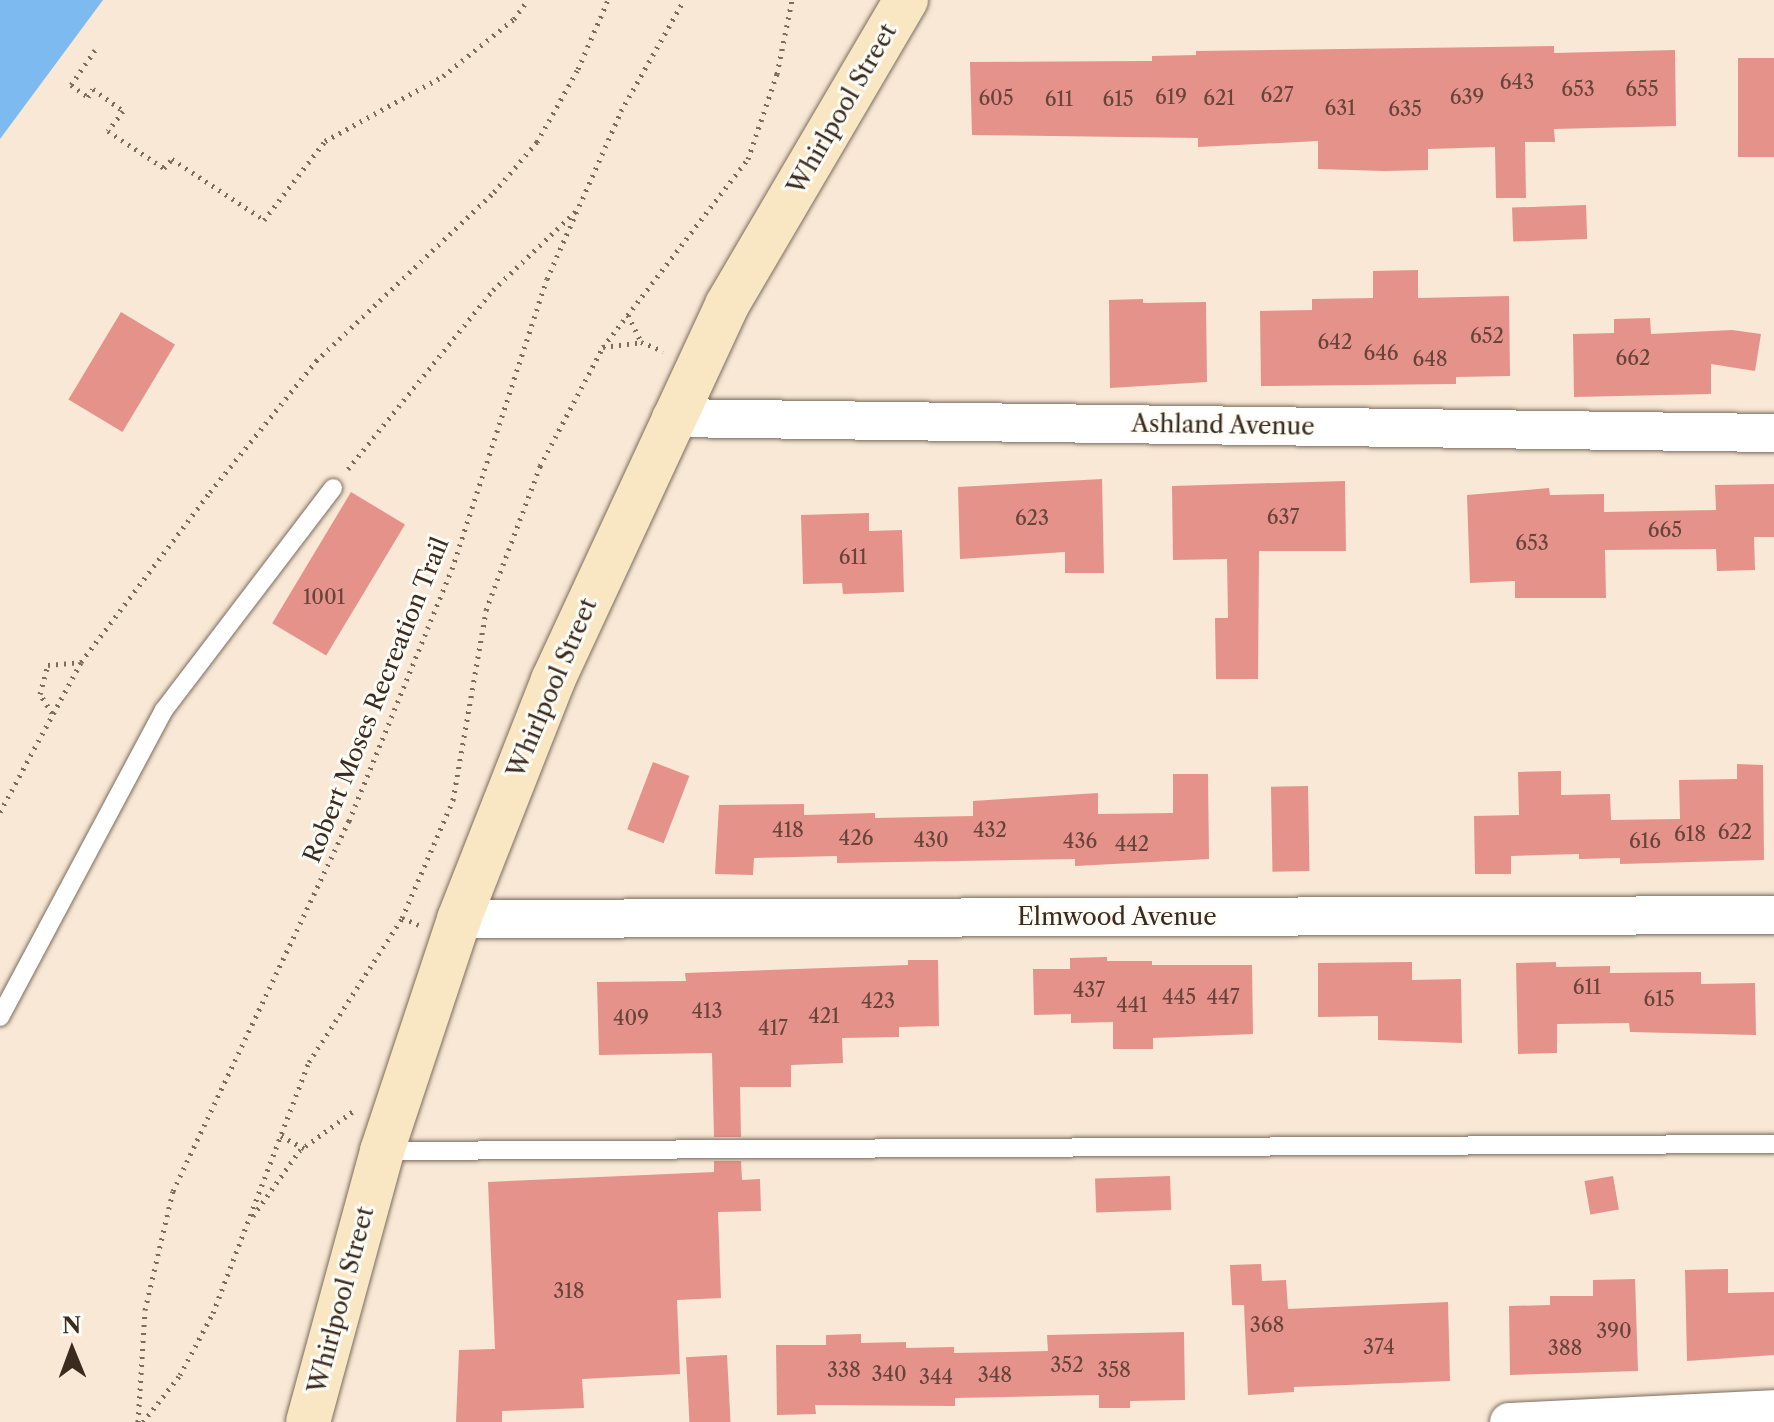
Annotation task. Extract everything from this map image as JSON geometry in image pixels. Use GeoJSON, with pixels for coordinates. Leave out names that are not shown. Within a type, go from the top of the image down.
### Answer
{"type":"FeatureCollection","features":[{"type":"Feature","properties":{"kind":"street","name":"Whirlpool Street"},"geometry":{"type":"LineString","coordinates":[[308,1422],[388,1134],[459,919],[553,680],[697,366],[906,0]]}},
{"type":"Feature","properties":{"kind":"street","name":"Ashland Avenue"},"geometry":{"type":"LineString","coordinates":[[671,418],[1774,433]]}},
{"type":"Feature","properties":{"kind":"street","name":"Elmwood Avenue"},"geometry":{"type":"LineString","coordinates":[[459,919],[1774,915]]}},
{"type":"Feature","properties":{"kind":"street"},"geometry":{"type":"LineString","coordinates":[[1509,1422],[1774,1409]]}},
{"type":"Feature","properties":{"kind":"lane"},"geometry":{"type":"LineString","coordinates":[[0,1017],[164,710],[333,488]]}},
{"type":"Feature","properties":{"kind":"lane"},"geometry":{"type":"LineString","coordinates":[[388,1134],[1774,1144]]}},
{"type":"Feature","properties":{"kind":"path"},"geometry":{"type":"LineString","coordinates":[[95,50],[71,85],[88,97],[93,89],[123,111],[108,131],[164,168],[172,159],[264,220],[325,141],[443,76],[514,19],[528,0]]}},
{"type":"Feature","properties":{"kind":"path"},"geometry":{"type":"LineString","coordinates":[[0,812],[81,662],[316,361],[494,192],[537,142],[578,69],[608,0]]}},
{"type":"Feature","properties":{"kind":"path","name":"Robert Moses Recreation Trail"},"geometry":{"type":"LineString","coordinates":[[141,1422],[145,1310],[173,1191],[355,807],[452,569],[547,279],[621,111],[684,0]]}},
{"type":"Feature","properties":{"kind":"path","name":"Robert Moses Recreation Trail"},"geometry":{"type":"LineString","coordinates":[[141,1422],[180,1375],[213,1313],[309,1062],[402,918],[453,800],[486,610],[540,466],[603,347],[748,159],[777,74],[792,0]]}},
{"type":"Feature","properties":{"kind":"path"},"geometry":{"type":"LineString","coordinates":[[333,488],[493,290],[579,208]]}},
{"type":"Feature","properties":{"kind":"path"},"geometry":{"type":"LineString","coordinates":[[628,315],[641,342]]}},
{"type":"Feature","properties":{"kind":"path"},"geometry":{"type":"LineString","coordinates":[[603,347],[641,342],[697,366]]}},
{"type":"Feature","properties":{"kind":"path"},"geometry":{"type":"LineString","coordinates":[[52,713],[40,694],[48,665],[81,662]]}},
{"type":"Feature","properties":{"kind":"path"},"geometry":{"type":"LineString","coordinates":[[247,1225],[304,1148],[360,1105],[388,1134]]}},
{"type":"Feature","properties":{"kind":"path"},"geometry":{"type":"LineString","coordinates":[[281,1136],[304,1148]]}},
{"type":"Feature","properties":{"kind":"water"},"geometry":{"type":"Polygon","coordinates":[[[0,0],[103,0],[0,139],[0,0]]]}},
{"type":"Feature","properties":{"kind":"building"},"geometry":{"type":"Polygon","coordinates":[[[1554,46],[1554,53],[1675,50],[1676,126],[1554,129],[1555,142],[1525,142],[1526,198],[1496,198],[1495,147],[1428,149],[1428,170],[1384,171],[1318,169],[1318,141],[1198,147],[1198,138],[972,135],[970,62],[1152,61],[1152,56],[1196,55],[1196,51],[1554,46]]]}},
{"type":"Feature","properties":{"kind":"building"},"geometry":{"type":"Polygon","coordinates":[[[1738,58],[1774,58],[1774,157],[1738,157],[1738,58]]]}},
{"type":"Feature","properties":{"kind":"building"},"geometry":{"type":"Polygon","coordinates":[[[1586,205],[1587,239],[1513,242],[1512,208],[1586,205]]]}},
{"type":"Feature","properties":{"kind":"building"},"geometry":{"type":"Polygon","coordinates":[[[1418,270],[1418,298],[1509,296],[1510,376],[1456,377],[1456,384],[1261,386],[1260,311],[1312,310],[1312,299],[1373,298],[1373,271],[1418,270]]]}},
{"type":"Feature","properties":{"kind":"building"},"geometry":{"type":"Polygon","coordinates":[[[1143,299],[1143,303],[1206,302],[1207,382],[1110,388],[1109,300],[1143,299]]]}},
{"type":"Feature","properties":{"kind":"building"},"geometry":{"type":"Polygon","coordinates":[[[121,312],[175,344],[122,432],[68,399],[121,312]]]}},
{"type":"Feature","properties":{"kind":"building"},"geometry":{"type":"Polygon","coordinates":[[[1650,318],[1651,334],[1732,330],[1761,334],[1755,371],[1711,364],[1711,394],[1574,397],[1573,334],[1614,333],[1614,319],[1650,318]]]}},
{"type":"Feature","properties":{"kind":"building"},"geometry":{"type":"Polygon","coordinates":[[[1102,479],[1104,573],[1065,573],[1065,552],[960,559],[958,487],[1102,479]]]}},
{"type":"Feature","properties":{"kind":"building"},"geometry":{"type":"Polygon","coordinates":[[[1345,481],[1346,551],[1259,551],[1258,679],[1216,679],[1215,618],[1228,618],[1227,559],[1173,560],[1172,486],[1345,481]]]}},
{"type":"Feature","properties":{"kind":"building"},"geometry":{"type":"Polygon","coordinates":[[[1774,484],[1774,537],[1754,537],[1755,570],[1717,571],[1716,549],[1605,550],[1606,598],[1515,598],[1515,581],[1470,583],[1467,495],[1549,488],[1550,495],[1604,494],[1604,512],[1716,510],[1715,485],[1774,484]]]}},
{"type":"Feature","properties":{"kind":"building"},"geometry":{"type":"Polygon","coordinates":[[[351,492],[405,524],[326,656],[272,623],[351,492]]]}},
{"type":"Feature","properties":{"kind":"building"},"geometry":{"type":"Polygon","coordinates":[[[869,513],[869,531],[902,530],[904,592],[843,594],[842,583],[803,584],[801,515],[869,513]]]}},
{"type":"Feature","properties":{"kind":"building"},"geometry":{"type":"Polygon","coordinates":[[[653,762],[689,776],[664,843],[627,829],[653,762]]]}},
{"type":"Feature","properties":{"kind":"building"},"geometry":{"type":"Polygon","coordinates":[[[1737,764],[1763,765],[1764,860],[1620,864],[1620,858],[1579,859],[1579,854],[1511,856],[1511,874],[1475,874],[1474,816],[1519,815],[1518,772],[1561,771],[1561,795],[1610,794],[1611,820],[1680,819],[1679,780],[1737,779],[1737,764]]]}},
{"type":"Feature","properties":{"kind":"building"},"geometry":{"type":"Polygon","coordinates":[[[1173,774],[1208,774],[1209,859],[1075,866],[1075,859],[837,863],[837,856],[754,858],[753,875],[715,874],[719,805],[804,804],[804,815],[875,813],[875,818],[973,816],[973,801],[1098,793],[1098,814],[1173,813],[1173,774]]]}},
{"type":"Feature","properties":{"kind":"building"},"geometry":{"type":"Polygon","coordinates":[[[1308,786],[1309,871],[1272,872],[1271,787],[1308,786]]]}},
{"type":"Feature","properties":{"kind":"building"},"geometry":{"type":"Polygon","coordinates":[[[1107,957],[1107,961],[1152,961],[1152,965],[1252,965],[1253,1034],[1153,1038],[1153,1049],[1113,1049],[1113,1022],[1071,1023],[1071,1014],[1034,1015],[1033,969],[1070,969],[1070,958],[1107,957]]]}},
{"type":"Feature","properties":{"kind":"building"},"geometry":{"type":"Polygon","coordinates":[[[908,960],[938,960],[939,1026],[899,1027],[899,1037],[842,1038],[843,1063],[791,1065],[791,1087],[740,1087],[741,1137],[714,1137],[712,1053],[599,1055],[597,982],[686,981],[685,973],[908,965],[908,960]]]}},
{"type":"Feature","properties":{"kind":"building"},"geometry":{"type":"Polygon","coordinates":[[[1412,962],[1412,980],[1461,979],[1462,1043],[1378,1040],[1378,1016],[1318,1017],[1318,963],[1412,962]]]}},
{"type":"Feature","properties":{"kind":"building"},"geometry":{"type":"Polygon","coordinates":[[[1556,962],[1556,967],[1610,966],[1610,973],[1701,972],[1701,984],[1755,983],[1756,1035],[1630,1032],[1629,1023],[1557,1024],[1557,1053],[1518,1054],[1516,963],[1556,962]]]}},
{"type":"Feature","properties":{"kind":"building"},"geometry":{"type":"Polygon","coordinates":[[[714,1161],[741,1161],[742,1180],[760,1179],[761,1211],[718,1212],[721,1298],[677,1300],[680,1374],[582,1379],[584,1408],[502,1411],[502,1422],[456,1422],[459,1350],[495,1349],[488,1182],[714,1172],[714,1161]]]}},
{"type":"Feature","properties":{"kind":"building"},"geometry":{"type":"Polygon","coordinates":[[[1170,1176],[1171,1210],[1096,1213],[1095,1179],[1170,1176]]]}},
{"type":"Feature","properties":{"kind":"building"},"geometry":{"type":"Polygon","coordinates":[[[1613,1176],[1619,1209],[1590,1215],[1584,1181],[1613,1176]]]}},
{"type":"Feature","properties":{"kind":"building"},"geometry":{"type":"Polygon","coordinates":[[[1261,1264],[1262,1281],[1286,1280],[1288,1309],[1448,1302],[1450,1381],[1294,1387],[1294,1392],[1248,1395],[1244,1305],[1232,1305],[1230,1265],[1261,1264]]]}},
{"type":"Feature","properties":{"kind":"building"},"geometry":{"type":"Polygon","coordinates":[[[1728,1269],[1728,1293],[1774,1292],[1774,1355],[1687,1361],[1685,1270],[1728,1269]]]}},
{"type":"Feature","properties":{"kind":"building"},"geometry":{"type":"Polygon","coordinates":[[[1635,1279],[1638,1371],[1510,1375],[1509,1306],[1550,1305],[1550,1296],[1593,1296],[1593,1280],[1635,1279]]]}},
{"type":"Feature","properties":{"kind":"building"},"geometry":{"type":"Polygon","coordinates":[[[1184,1332],[1185,1400],[1130,1401],[1130,1408],[1099,1408],[1099,1395],[955,1398],[955,1406],[815,1405],[816,1414],[777,1415],[776,1345],[826,1345],[826,1335],[861,1334],[861,1343],[906,1342],[906,1348],[954,1347],[954,1353],[1048,1351],[1047,1335],[1184,1332]]]}},
{"type":"Feature","properties":{"kind":"building"},"geometry":{"type":"Polygon","coordinates":[[[727,1355],[731,1422],[689,1422],[686,1357],[727,1355]]]}}]}
